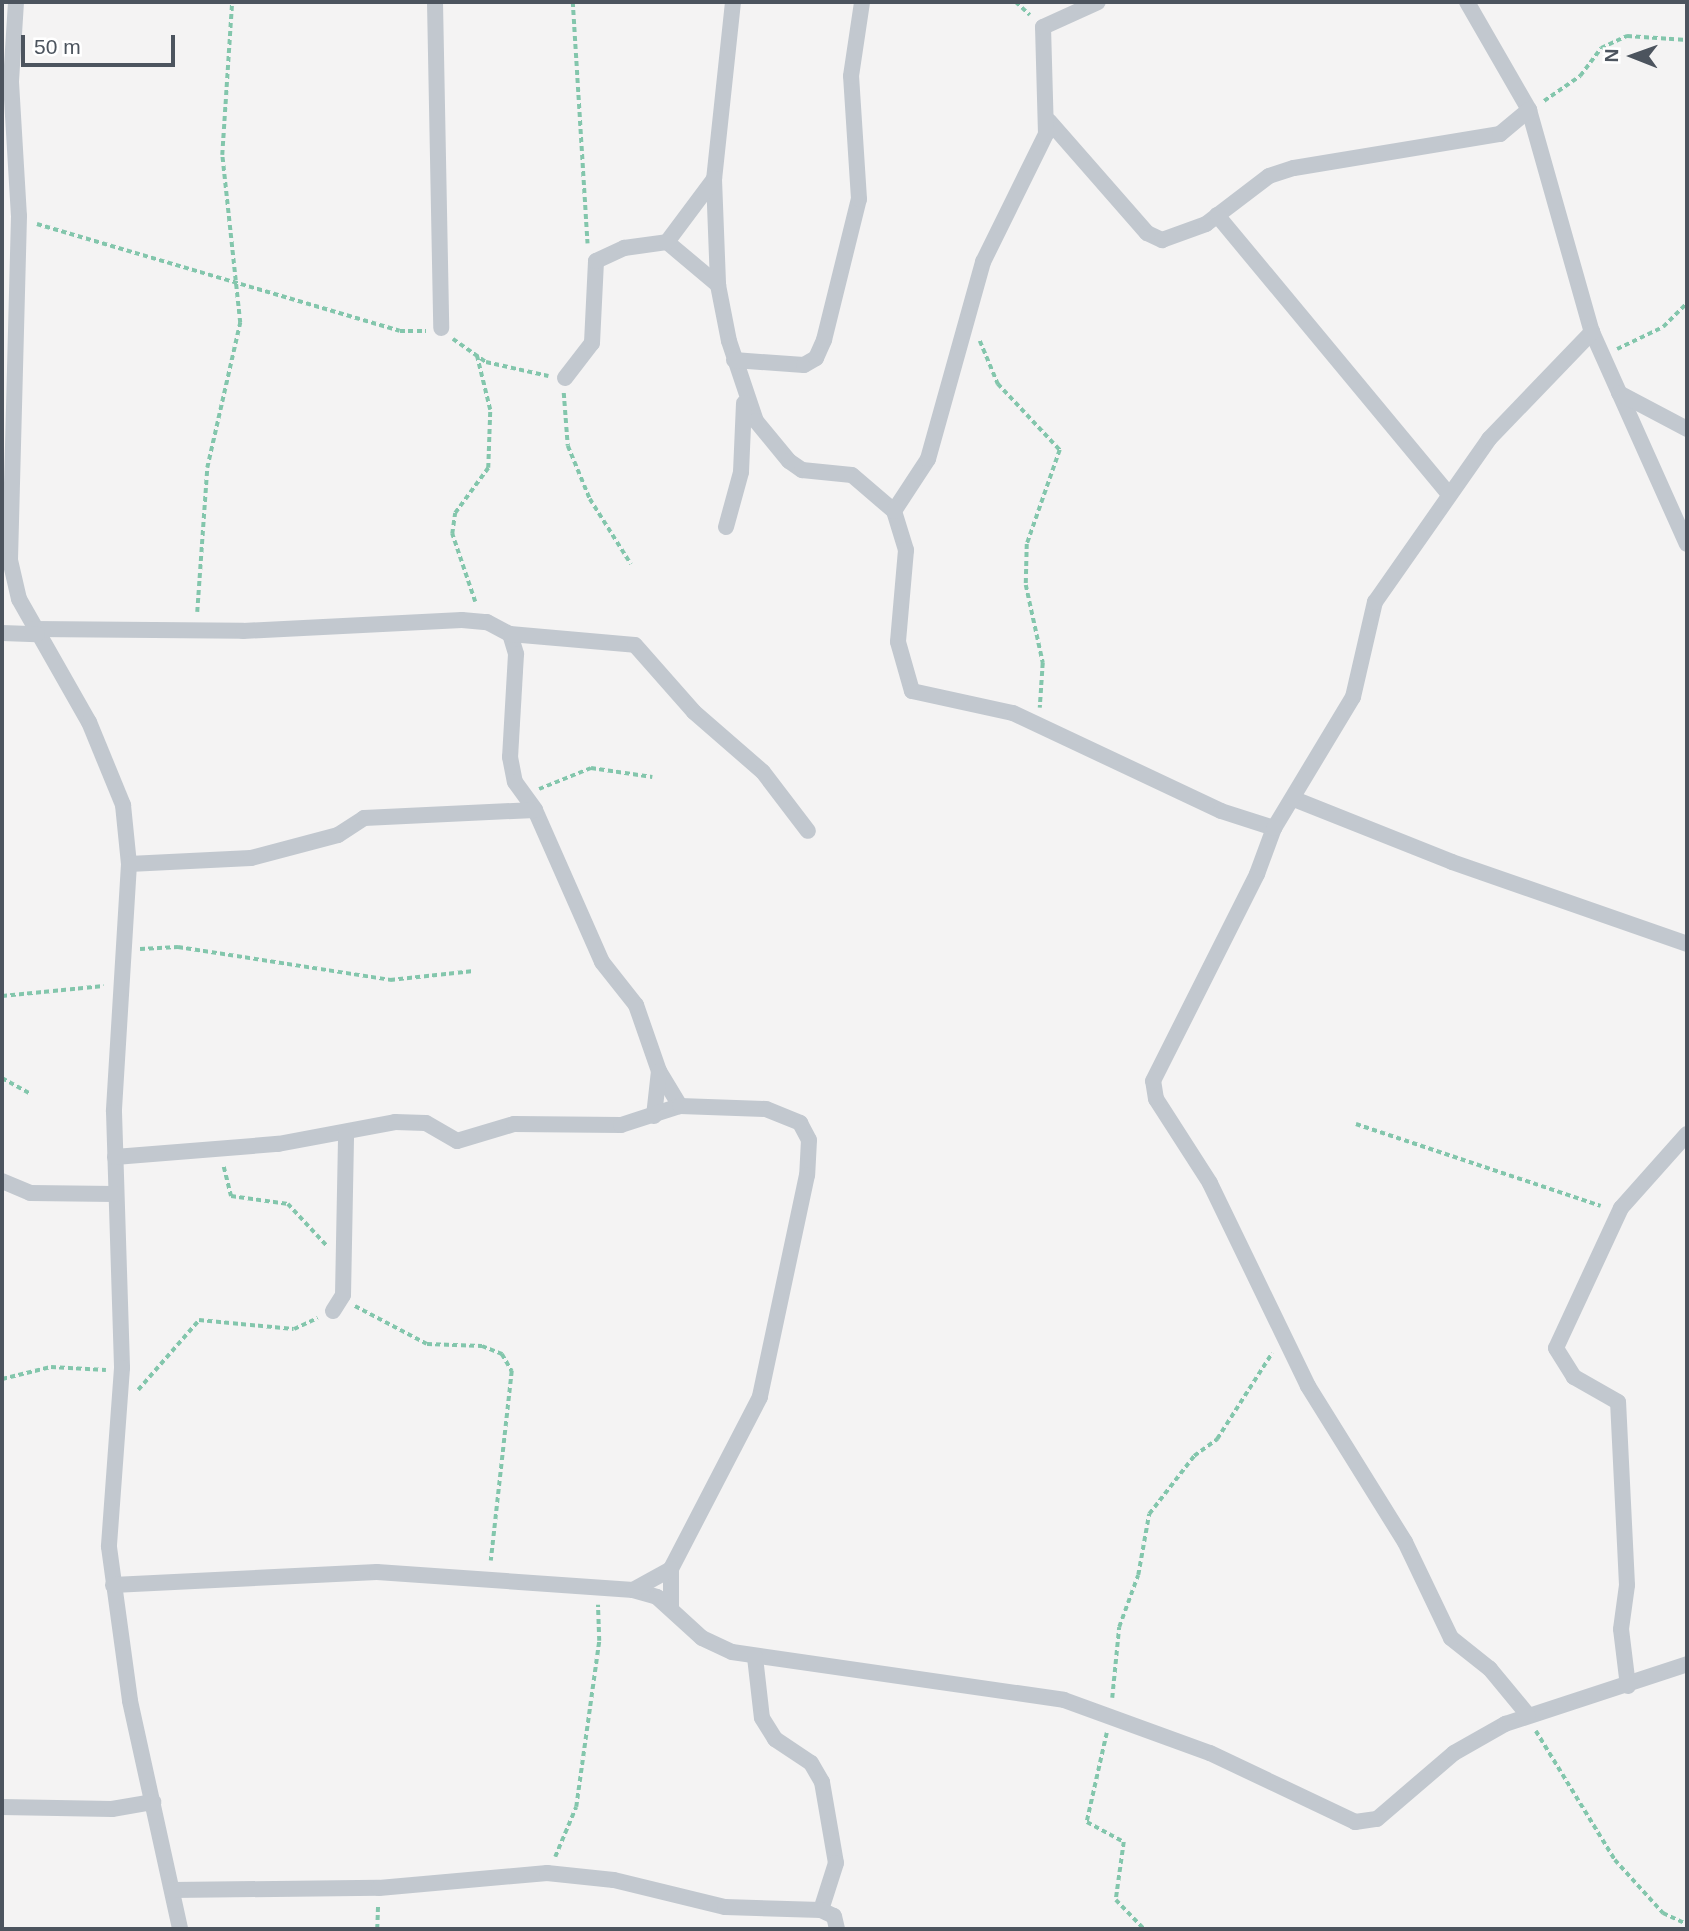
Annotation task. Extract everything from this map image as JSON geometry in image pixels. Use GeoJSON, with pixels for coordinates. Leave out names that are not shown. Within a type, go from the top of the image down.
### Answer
{"type":"FeatureCollection","features":[{"type":"Feature","properties":{"kind":"street"},"geometry":{"type":"LineString","coordinates":[[16,2],[12,123],[19,216],[10,559],[35,632],[89,722],[123,805],[129,864],[115,1157],[122,1368],[109,1547],[113,1585],[153,1802],[180,1929]]}},
{"type":"Feature","properties":{"kind":"street"},"geometry":{"type":"LineString","coordinates":[[435,2],[441,328]]}},
{"type":"Feature","properties":{"kind":"street"},"geometry":{"type":"LineString","coordinates":[[733,2],[714,179],[718,285],[734,360],[744,394],[756,421],[789,461],[802,470],[852,475],[894,511],[906,550],[898,642],[912,691],[1037,724],[1221,811],[1274,828]]}},
{"type":"Feature","properties":{"kind":"street"},"geometry":{"type":"LineString","coordinates":[[734,360],[804,365],[816,358],[824,340],[859,200],[851,76],[862,2]]}},
{"type":"Feature","properties":{"kind":"street"},"geometry":{"type":"LineString","coordinates":[[894,511],[928,459],[967,308],[1049,121],[1043,27],[1098,2]]}},
{"type":"Feature","properties":{"kind":"street"},"geometry":{"type":"LineString","coordinates":[[1467,2],[1529,110],[1592,332],[1687,544]]}},
{"type":"Feature","properties":{"kind":"street"},"geometry":{"type":"LineString","coordinates":[[1049,121],[1147,233],[1172,239],[1217,215],[1269,176],[1294,167],[1500,134],[1529,110]]}},
{"type":"Feature","properties":{"kind":"street"},"geometry":{"type":"LineString","coordinates":[[565,378],[592,343],[592,267],[624,248],[667,242],[714,179]]}},
{"type":"Feature","properties":{"kind":"street"},"geometry":{"type":"LineString","coordinates":[[1217,215],[1448,493]]}},
{"type":"Feature","properties":{"kind":"street"},"geometry":{"type":"LineString","coordinates":[[667,242],[718,285]]}},
{"type":"Feature","properties":{"kind":"street"},"geometry":{"type":"LineString","coordinates":[[1528,1715],[1490,1669],[1451,1638],[1405,1542],[1308,1386],[1286,1334],[1210,1184],[1156,1099],[1153,1082],[1257,874],[1274,828],[1294,799],[1353,697],[1375,601],[1448,493],[1529,393],[1592,332]]}},
{"type":"Feature","properties":{"kind":"street"},"geometry":{"type":"LineString","coordinates":[[1619,393],[1687,429]]}},
{"type":"Feature","properties":{"kind":"street"},"geometry":{"type":"LineString","coordinates":[[726,527],[742,461],[744,394]]}},
{"type":"Feature","properties":{"kind":"street"},"geometry":{"type":"LineString","coordinates":[[2,633],[197,632],[480,621],[510,634],[635,645],[694,712],[763,772],[808,831]]}},
{"type":"Feature","properties":{"kind":"street"},"geometry":{"type":"LineString","coordinates":[[510,634],[516,654],[510,757],[602,962],[636,1005],[659,1071],[680,1106]]}},
{"type":"Feature","properties":{"kind":"street"},"geometry":{"type":"LineString","coordinates":[[1294,799],[1452,862],[1687,944]]}},
{"type":"Feature","properties":{"kind":"street"},"geometry":{"type":"LineString","coordinates":[[129,864],[251,858],[306,846],[376,816],[530,804]]}},
{"type":"Feature","properties":{"kind":"street"},"geometry":{"type":"LineString","coordinates":[[654,1116],[659,1071]]}},
{"type":"Feature","properties":{"kind":"street"},"geometry":{"type":"LineString","coordinates":[[115,1157],[224,1149],[346,1135],[412,1121],[457,1141],[514,1124],[621,1125],[680,1106],[791,1115],[809,1140],[795,1244],[760,1396],[671,1569],[671,1607]]}},
{"type":"Feature","properties":{"kind":"street"},"geometry":{"type":"LineString","coordinates":[[1628,1686],[1621,1629],[1627,1585],[1618,1402],[1574,1377],[1556,1348],[1621,1208],[1687,1134]]}},
{"type":"Feature","properties":{"kind":"street"},"geometry":{"type":"LineString","coordinates":[[333,1311],[343,1295],[346,1135]]}},
{"type":"Feature","properties":{"kind":"street"},"geometry":{"type":"LineString","coordinates":[[2,1181],[30,1193],[115,1194]]}},
{"type":"Feature","properties":{"kind":"street"},"geometry":{"type":"LineString","coordinates":[[113,1585],[312,1572],[490,1577],[598,1592],[633,1590],[671,1569]]}},
{"type":"Feature","properties":{"kind":"street"},"geometry":{"type":"LineString","coordinates":[[633,1590],[671,1607],[702,1638],[755,1657],[981,1684],[1107,1713],[1210,1753],[1355,1822],[1377,1819],[1454,1753],[1528,1715],[1628,1686],[1687,1664]]}},
{"type":"Feature","properties":{"kind":"street"},"geometry":{"type":"LineString","coordinates":[[755,1657],[762,1718],[775,1739],[811,1763],[822,1782],[836,1863],[821,1910]]}},
{"type":"Feature","properties":{"kind":"street"},"geometry":{"type":"LineString","coordinates":[[2,1807],[111,1809],[153,1802]]}},
{"type":"Feature","properties":{"kind":"street"},"geometry":{"type":"LineString","coordinates":[[172,1890],[379,1888],[547,1872],[614,1880],[725,1907],[821,1910],[834,1916],[837,1929]]}},
{"type":"Feature","properties":{"kind":"path"},"geometry":{"type":"LineString","coordinates":[[197,632],[207,468],[237,349],[236,280],[222,155],[232,2]]}},
{"type":"Feature","properties":{"kind":"path"},"geometry":{"type":"LineString","coordinates":[[573,2],[580,193],[592,267]]}},
{"type":"Feature","properties":{"kind":"path"},"geometry":{"type":"LineString","coordinates":[[1529,110],[1580,76],[1611,43],[1650,34],[1687,40]]}},
{"type":"Feature","properties":{"kind":"path"},"geometry":{"type":"LineString","coordinates":[[19,216],[66,237],[236,280],[400,331],[441,328],[477,357],[565,378],[568,446],[590,499],[631,564]]}},
{"type":"Feature","properties":{"kind":"path"},"geometry":{"type":"LineString","coordinates":[[1601,354],[1638,343],[1687,303]]}},
{"type":"Feature","properties":{"kind":"path"},"geometry":{"type":"LineString","coordinates":[[978,332],[998,384],[1060,450],[1027,544],[1026,585],[1044,663],[1037,724]]}},
{"type":"Feature","properties":{"kind":"path"},"geometry":{"type":"LineString","coordinates":[[477,357],[490,410],[488,468],[455,513],[452,534],[480,621]]}},
{"type":"Feature","properties":{"kind":"path"},"geometry":{"type":"LineString","coordinates":[[530,804],[569,772],[591,768],[652,776]]}},
{"type":"Feature","properties":{"kind":"path"},"geometry":{"type":"LineString","coordinates":[[125,950],[178,947],[390,980],[474,971]]}},
{"type":"Feature","properties":{"kind":"path"},"geometry":{"type":"LineString","coordinates":[[2,996],[122,982]]}},
{"type":"Feature","properties":{"kind":"path"},"geometry":{"type":"LineString","coordinates":[[2,1078],[29,1093]]}},
{"type":"Feature","properties":{"kind":"path"},"geometry":{"type":"LineString","coordinates":[[1356,1124],[1580,1204],[1621,1208]]}},
{"type":"Feature","properties":{"kind":"path"},"geometry":{"type":"LineString","coordinates":[[224,1149],[231,1196],[295,1208],[344,1262]]}},
{"type":"Feature","properties":{"kind":"path"},"geometry":{"type":"LineString","coordinates":[[343,1295],[386,1328],[427,1344],[482,1346],[502,1354],[512,1371],[490,1577]]}},
{"type":"Feature","properties":{"kind":"path"},"geometry":{"type":"LineString","coordinates":[[120,1405],[199,1320],[295,1329],[333,1311]]}},
{"type":"Feature","properties":{"kind":"path"},"geometry":{"type":"LineString","coordinates":[[1144,1929],[1116,1900],[1124,1842],[1087,1822],[1119,1627],[1138,1575],[1149,1514],[1194,1456],[1217,1439],[1286,1334]]}},
{"type":"Feature","properties":{"kind":"path"},"geometry":{"type":"LineString","coordinates":[[2,1379],[51,1367],[122,1368]]}},
{"type":"Feature","properties":{"kind":"path"},"geometry":{"type":"LineString","coordinates":[[547,1872],[576,1807],[599,1641],[598,1592]]}},
{"type":"Feature","properties":{"kind":"path"},"geometry":{"type":"LineString","coordinates":[[1528,1715],[1615,1860],[1663,1913],[1687,1924]]}},
{"type":"Feature","properties":{"kind":"path"},"geometry":{"type":"LineString","coordinates":[[377,1929],[379,1888]]}}]}
